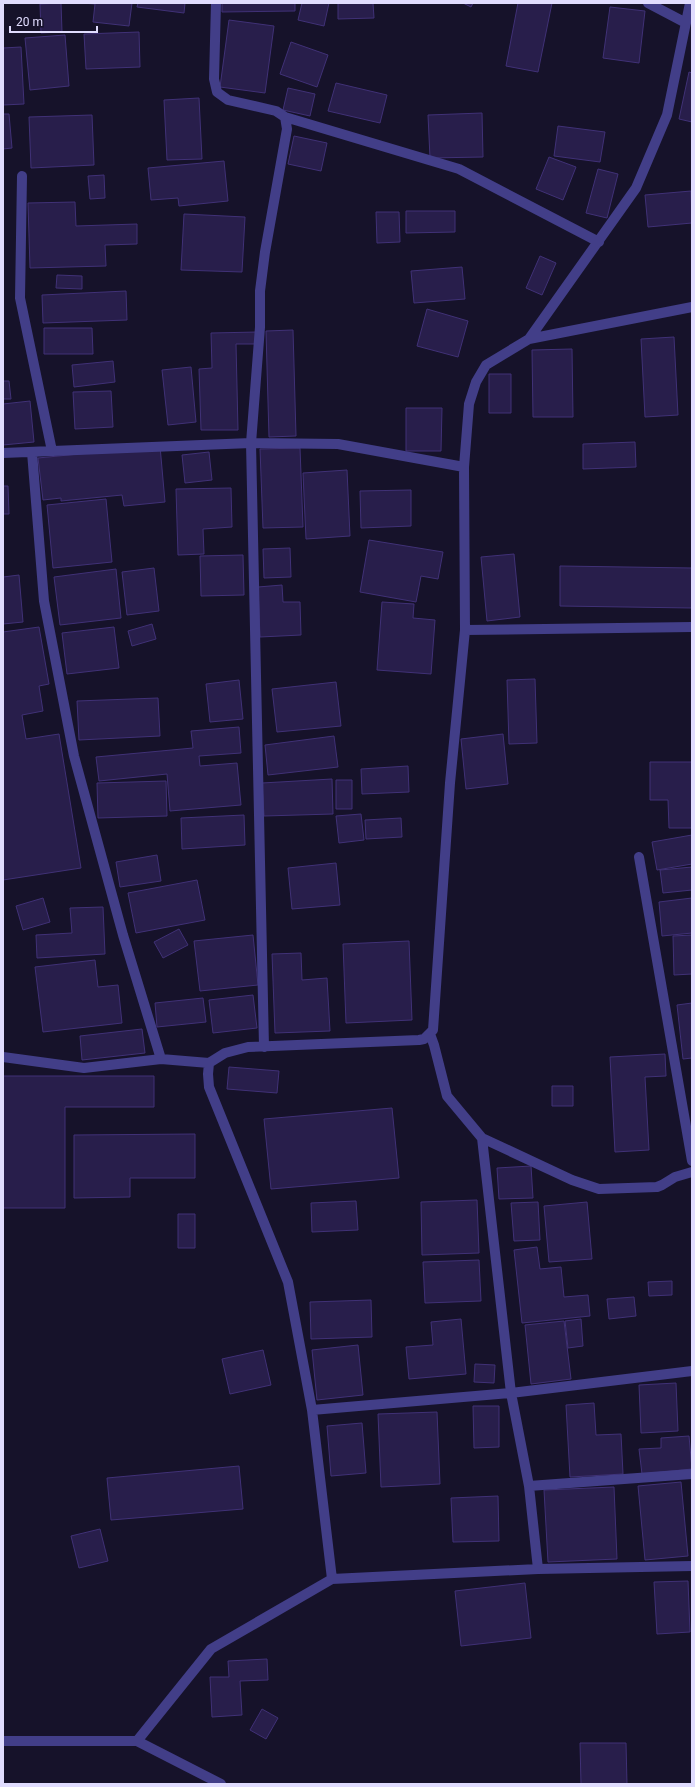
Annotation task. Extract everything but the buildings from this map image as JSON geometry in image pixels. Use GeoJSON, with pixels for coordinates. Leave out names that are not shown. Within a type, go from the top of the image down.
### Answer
{"type":"FeatureCollection","features":[{"type":"Feature","properties":{"kind":"street"},"geometry":{"type":"LineString","coordinates":[[216,3],[214,79],[217,92],[228,100],[276,111],[284,117],[459,169],[599,242]]}},
{"type":"Feature","properties":{"kind":"street"},"geometry":{"type":"LineString","coordinates":[[648,3],[686,23]]}},
{"type":"Feature","properties":{"kind":"street"},"geometry":{"type":"LineString","coordinates":[[528,339],[599,242],[636,188],[667,115],[690,3]]}},
{"type":"Feature","properties":{"kind":"street"},"geometry":{"type":"LineString","coordinates":[[264,1047],[251,443],[260,327],[260,291],[265,252],[287,129],[284,117]]}},
{"type":"Feature","properties":{"kind":"street"},"geometry":{"type":"LineString","coordinates":[[22,176],[20,298],[52,451]]}},
{"type":"Feature","properties":{"kind":"street"},"geometry":{"type":"LineString","coordinates":[[3,1057],[84,1068],[161,1059],[209,1063],[225,1053],[248,1047],[419,1040],[424,1039],[430,1034],[434,1027],[450,783],[464,630],[464,467],[469,404],[476,382],[486,365],[528,339],[692,307]]}},
{"type":"Feature","properties":{"kind":"street"},"geometry":{"type":"LineString","coordinates":[[3,453],[251,443],[338,444],[464,467]]}},
{"type":"Feature","properties":{"kind":"street"},"geometry":{"type":"LineString","coordinates":[[32,452],[44,601],[74,756],[123,935],[161,1059]]}},
{"type":"Feature","properties":{"kind":"street"},"geometry":{"type":"LineString","coordinates":[[464,630],[692,627]]}},
{"type":"Feature","properties":{"kind":"street"},"geometry":{"type":"LineString","coordinates":[[639,857],[692,1161]]}},
{"type":"Feature","properties":{"kind":"street"},"geometry":{"type":"LineString","coordinates":[[430,1034],[448,1096],[482,1138],[572,1180],[600,1189],[657,1187],[675,1177],[692,1172]]}},
{"type":"Feature","properties":{"kind":"street"},"geometry":{"type":"LineString","coordinates":[[209,1063],[209,1087],[288,1282],[312,1410],[332,1579]]}},
{"type":"Feature","properties":{"kind":"street"},"geometry":{"type":"LineString","coordinates":[[482,1138],[511,1393],[529,1486],[538,1569]]}},
{"type":"Feature","properties":{"kind":"street"},"geometry":{"type":"LineString","coordinates":[[312,1410],[511,1393],[692,1371]]}},
{"type":"Feature","properties":{"kind":"street"},"geometry":{"type":"LineString","coordinates":[[529,1486],[692,1474]]}},
{"type":"Feature","properties":{"kind":"street"},"geometry":{"type":"LineString","coordinates":[[137,1741],[211,1649],[332,1579],[538,1569],[692,1566]]}},
{"type":"Feature","properties":{"kind":"street"},"geometry":{"type":"LineString","coordinates":[[3,1741],[137,1741],[221,1784]]}}]}
